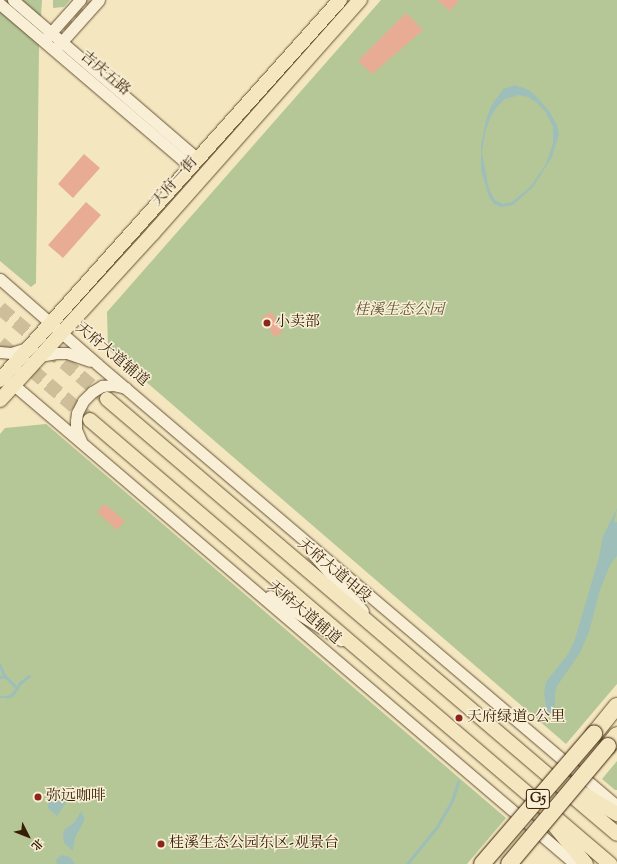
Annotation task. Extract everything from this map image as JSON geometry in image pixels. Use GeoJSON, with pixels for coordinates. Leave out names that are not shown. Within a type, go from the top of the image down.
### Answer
{"type":"FeatureCollection","features":[{"type":"Feature","properties":{"kind":"highway","name":"G5"},"geometry":{"type":"LineString","coordinates":[[482,864],[617,706]]}},
{"type":"Feature","properties":{"kind":"highway","name":"G5"},"geometry":{"type":"LineString","coordinates":[[509,864],[612,741]]}},
{"type":"Feature","properties":{"kind":"main road","name":"天府一街"},"geometry":{"type":"LineString","coordinates":[[0,400],[4,378],[35,352],[194,163],[340,0]]}},
{"type":"Feature","properties":{"kind":"main road","name":"天府一街"},"geometry":{"type":"LineString","coordinates":[[56,327],[153,233],[360,0]]}},
{"type":"Feature","properties":{"kind":"main road","name":"天府大道中段"},"geometry":{"type":"LineString","coordinates":[[107,399],[539,768]]}},
{"type":"Feature","properties":{"kind":"main road"},"geometry":{"type":"LineString","coordinates":[[90,420],[610,864]]}},
{"type":"Feature","properties":{"kind":"main road"},"geometry":{"type":"LineString","coordinates":[[539,768],[585,793],[617,806]]}},
{"type":"Feature","properties":{"kind":"main road"},"geometry":{"type":"LineString","coordinates":[[539,768],[617,834]]}},
{"type":"Feature","properties":{"kind":"main road"},"geometry":{"type":"LineString","coordinates":[[522,788],[586,864]]}},
{"type":"Feature","properties":{"kind":"street","name":"吉庆五路"},"geometry":{"type":"LineString","coordinates":[[13,0],[51,32],[58,46]]}},
{"type":"Feature","properties":{"kind":"street"},"geometry":{"type":"LineString","coordinates":[[44,41],[80,0]]}},
{"type":"Feature","properties":{"kind":"street"},"geometry":{"type":"LineString","coordinates":[[58,46],[99,0]]}},
{"type":"Feature","properties":{"kind":"street","name":"吉庆五路"},"geometry":{"type":"LineString","coordinates":[[0,4],[44,41],[58,46],[194,163]]}},
{"type":"Feature","properties":{"kind":"street","name":"天府大道辅道"},"geometry":{"type":"LineString","coordinates":[[0,279],[97,364],[129,389],[617,806]]}},
{"type":"Feature","properties":{"kind":"street"},"geometry":{"type":"LineString","coordinates":[[0,352],[67,353],[97,364]]}},
{"type":"Feature","properties":{"kind":"street","name":"天府大道辅道"},"geometry":{"type":"LineString","coordinates":[[4,378],[575,864]]}},
{"type":"Feature","properties":{"kind":"street"},"geometry":{"type":"LineString","coordinates":[[81,442],[76,429],[77,413],[83,401],[92,392],[102,386],[113,385],[129,389]]}},
{"type":"Feature","properties":{"kind":"street"},"geometry":{"type":"LineString","coordinates":[[285,523],[387,638]]}},
{"type":"Feature","properties":{"kind":"street"},"geometry":{"type":"LineString","coordinates":[[238,576],[369,658]]}},
{"type":"Feature","properties":{"kind":"green space"},"geometry":{"type":"Polygon","coordinates":[[[0,0],[42,0],[39,49],[36,283],[31,287],[0,261],[0,0]]]}},
{"type":"Feature","properties":{"kind":"green space"},"geometry":{"type":"Polygon","coordinates":[[[53,0],[70,0],[64,7],[53,8],[53,0]]]}},
{"type":"Feature","properties":{"kind":"green space","name":"桂溪生态公园"},"geometry":{"type":"Polygon","coordinates":[[[381,0],[617,0],[617,684],[566,744],[108,349],[107,312],[381,0]]]}},
{"type":"Feature","properties":{"kind":"green space"},"geometry":{"type":"Polygon","coordinates":[[[46,424],[506,818],[467,864],[0,864],[0,434],[5,428],[46,424]]]}},
{"type":"Feature","properties":{"kind":"green space"},"geometry":{"type":"Polygon","coordinates":[[[617,761],[617,790],[615,790],[602,779],[617,761]]]}},
{"type":"Feature","properties":{"kind":"water"},"geometry":{"type":"Polygon","coordinates":[[[515,85],[529,90],[549,111],[557,125],[559,134],[552,157],[533,187],[513,205],[501,207],[494,204],[489,197],[481,170],[481,146],[486,120],[491,106],[503,89],[515,85]],[[519,95],[505,99],[497,107],[490,118],[485,133],[482,153],[489,189],[495,200],[503,204],[512,202],[531,186],[546,164],[553,143],[553,127],[545,111],[536,102],[528,97],[519,95]]]}},
{"type":"Feature","properties":{"kind":"water"},"geometry":{"type":"Polygon","coordinates":[[[617,508],[614,523],[617,522],[617,556],[610,565],[600,590],[589,632],[580,653],[557,686],[555,694],[555,711],[545,717],[541,711],[546,706],[544,693],[546,682],[568,654],[575,639],[599,557],[603,536],[617,508]]]}},
{"type":"Feature","properties":{"kind":"water"},"geometry":{"type":"Polygon","coordinates":[[[55,788],[64,791],[68,799],[57,816],[48,808],[49,794],[55,788]]]}},
{"type":"Feature","properties":{"kind":"water"},"geometry":{"type":"Polygon","coordinates":[[[81,811],[84,821],[75,838],[73,851],[64,843],[63,834],[65,829],[75,822],[81,811]]]}},
{"type":"Feature","properties":{"kind":"water"},"geometry":{"type":"Polygon","coordinates":[[[61,855],[70,857],[75,864],[57,864],[56,860],[61,855]]]}},
{"type":"Feature","properties":{"kind":"building"},"geometry":{"type":"Polygon","coordinates":[[[437,0],[459,0],[450,11],[437,0]]]}},
{"type":"Feature","properties":{"kind":"building"},"geometry":{"type":"Polygon","coordinates":[[[406,13],[423,30],[372,74],[358,61],[406,13]]]}},
{"type":"Feature","properties":{"kind":"building"},"geometry":{"type":"Polygon","coordinates":[[[84,154],[100,168],[73,198],[58,184],[84,154]]]}},
{"type":"Feature","properties":{"kind":"building"},"geometry":{"type":"Polygon","coordinates":[[[86,202],[101,215],[63,258],[48,245],[86,202]]]}},
{"type":"Feature","properties":{"kind":"building"},"geometry":{"type":"Polygon","coordinates":[[[272,312],[283,332],[274,337],[262,317],[272,312]]]}},
{"type":"Feature","properties":{"kind":"building"},"geometry":{"type":"Polygon","coordinates":[[[105,504],[125,521],[117,530],[97,512],[105,504]]]}},
{"type":"Feature","properties":{"kind":"waterway"},"geometry":{"type":"LineString","coordinates":[[0,665],[5,676],[17,688]]}},
{"type":"Feature","properties":{"kind":"waterway"},"geometry":{"type":"LineString","coordinates":[[0,677],[5,676]]}},
{"type":"Feature","properties":{"kind":"waterway"},"geometry":{"type":"LineString","coordinates":[[0,697],[12,695],[20,683],[29,676]]}},
{"type":"Feature","properties":{"kind":"waterway"},"geometry":{"type":"LineString","coordinates":[[407,864],[437,827],[452,801],[458,782]]}},
{"type":"Feature","properties":{"kind":"tunnel"},"geometry":{"type":"LineString","coordinates":[[5,0],[21,14]]}},
{"type":"Feature","properties":{"kind":"tunnel"},"geometry":{"type":"LineString","coordinates":[[51,39],[54,42],[91,0]]}},
{"type":"Feature","properties":{"kind":"tunnel"},"geometry":{"type":"LineString","coordinates":[[0,308],[107,399]]}},
{"type":"Feature","properties":{"kind":"tunnel"},"geometry":{"type":"LineString","coordinates":[[0,343],[90,420]]}},
{"type":"Feature","properties":{"kind":"place","name":"小卖部"},"geometry":{"type":"Point","coordinates":[267,323]}},
{"type":"Feature","properties":{"kind":"place","name":"天府绿道0公里"},"geometry":{"type":"Point","coordinates":[459,718]}},
{"type":"Feature","properties":{"kind":"place","name":"弥远咖啡"},"geometry":{"type":"Point","coordinates":[38,797]}},
{"type":"Feature","properties":{"kind":"place","name":"桂溪生态公园东区-观景台"},"geometry":{"type":"Point","coordinates":[161,844]}}]}
